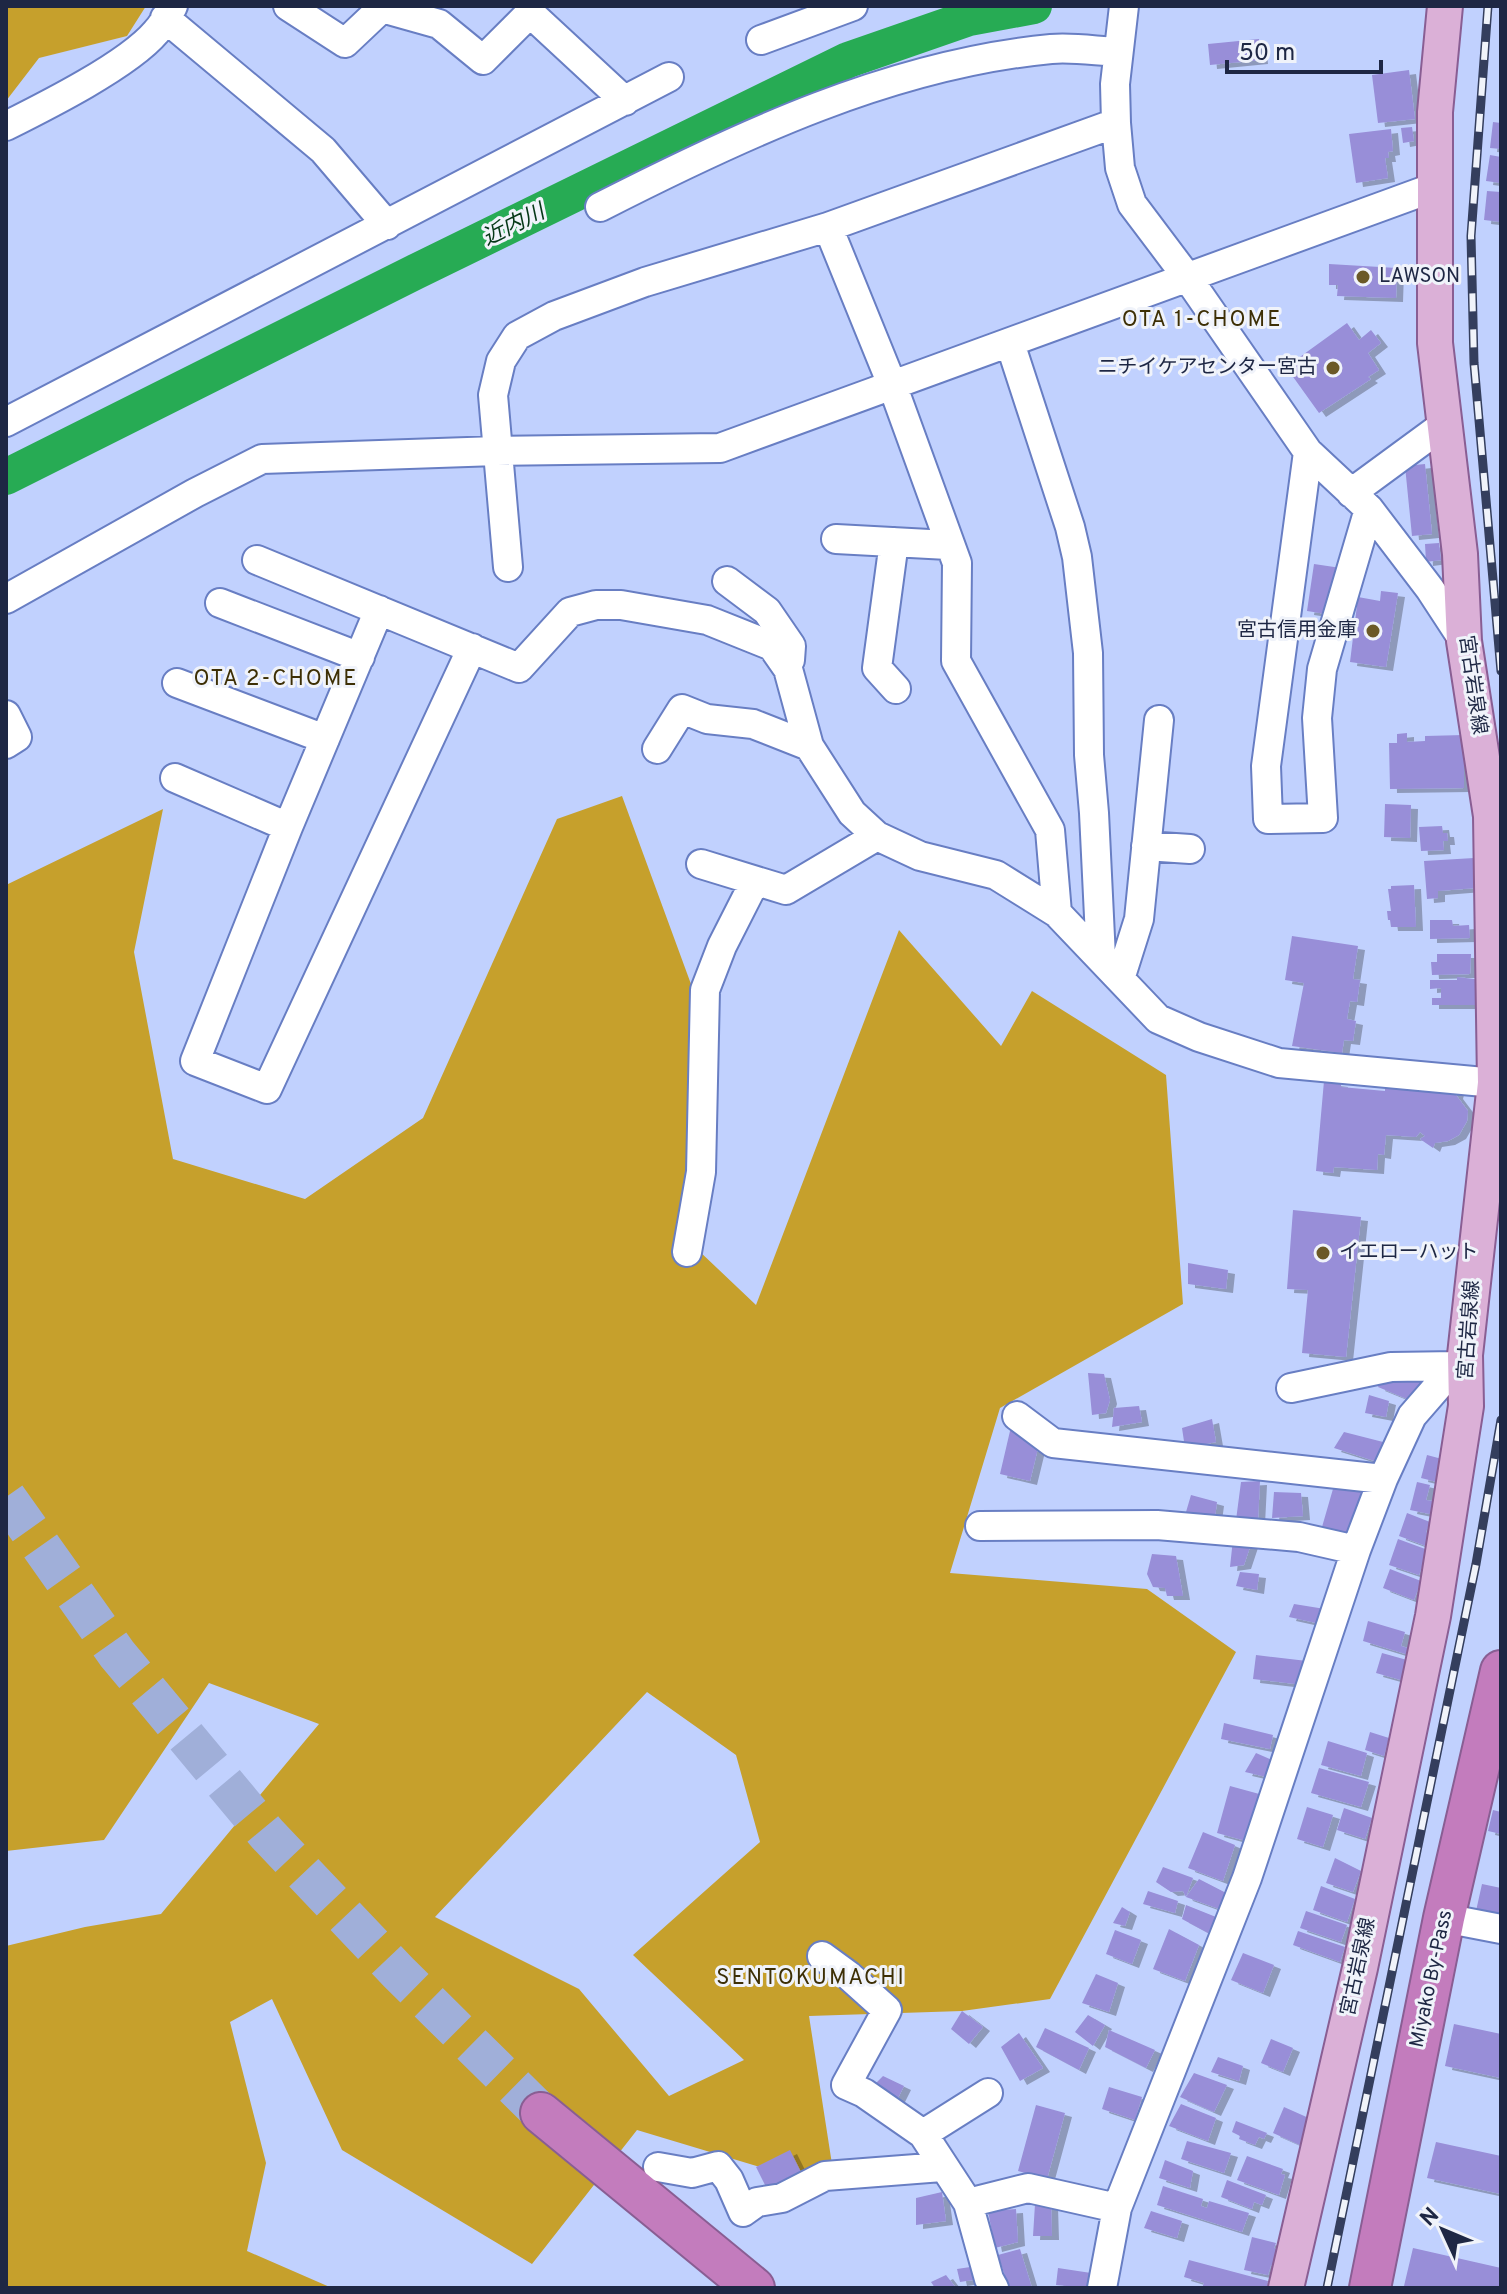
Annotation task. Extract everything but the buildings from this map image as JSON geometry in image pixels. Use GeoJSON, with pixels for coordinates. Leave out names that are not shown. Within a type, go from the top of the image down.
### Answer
{"type":"FeatureCollection","features":[{"type":"Feature","properties":{"kind":"highway","name":"Miyako By-Pass"},"geometry":{"type":"LineString","coordinates":[[1370,2288],[1444,1918],[1501,1671]]}},
{"type":"Feature","properties":{"kind":"highway"},"geometry":{"type":"LineString","coordinates":[[541,2113],[754,2288]]}},
{"type":"Feature","properties":{"kind":"main road","name":"宮古岩泉線"},"geometry":{"type":"LineString","coordinates":[[1286,2288],[1360,1968],[1433,1616],[1466,1406],[1461,1360],[1495,1083],[1491,816],[1464,641],[1460,554],[1435,343],[1435,112],[1444,14]]}},
{"type":"Feature","properties":{"kind":"street"},"geometry":{"type":"LineString","coordinates":[[288,6],[345,43],[382,8],[397,12],[439,24],[483,60],[530,13],[625,101]]}},
{"type":"Feature","properties":{"kind":"street"},"geometry":{"type":"LineString","coordinates":[[761,40],[853,6]]}},
{"type":"Feature","properties":{"kind":"street"},"geometry":{"type":"LineString","coordinates":[[1124,6],[1115,84],[1116,123],[1120,168],[1132,204],[1187,277],[1308,452],[1360,501],[1430,589],[1464,641]]}},
{"type":"Feature","properties":{"kind":"street"},"geometry":{"type":"LineString","coordinates":[[6,126],[123,59],[155,34],[169,12],[323,150],[387,225]]}},
{"type":"Feature","properties":{"kind":"street"},"geometry":{"type":"LineString","coordinates":[[600,207],[673,170],[797,116],[877,87],[977,60],[1054,49],[1120,46]]}},
{"type":"Feature","properties":{"kind":"street"},"geometry":{"type":"LineString","coordinates":[[6,422],[669,77]]}},
{"type":"Feature","properties":{"kind":"street"},"geometry":{"type":"LineString","coordinates":[[508,567],[493,395],[501,361],[517,336],[554,316],[645,282],[828,227],[1116,123]]}},
{"type":"Feature","properties":{"kind":"street"},"geometry":{"type":"LineString","coordinates":[[6,599],[262,459],[720,448],[1435,187]]}},
{"type":"Feature","properties":{"kind":"street"},"geometry":{"type":"LineString","coordinates":[[828,227],[893,387],[957,563],[956,661],[1050,830],[1057,913]]}},
{"type":"Feature","properties":{"kind":"street"},"geometry":{"type":"LineString","coordinates":[[1010,343],[1077,557],[1088,653],[1089,755],[1101,958]]}},
{"type":"Feature","properties":{"kind":"street"},"geometry":{"type":"LineString","coordinates":[[1308,452],[1266,766],[1268,819],[1323,818],[1317,718],[1322,669],[1360,501],[1445,424]]}},
{"type":"Feature","properties":{"kind":"street"},"geometry":{"type":"LineString","coordinates":[[836,539],[948,545]]}},
{"type":"Feature","properties":{"kind":"street"},"geometry":{"type":"LineString","coordinates":[[894,542],[877,668],[896,689]]}},
{"type":"Feature","properties":{"kind":"street"},"geometry":{"type":"LineString","coordinates":[[257,560],[519,668],[570,612],[596,605],[621,605],[707,620],[772,646],[788,669],[809,746],[852,813],[877,836],[920,856],[996,875],[1057,913],[1158,1019],[1199,1037],[1279,1063],[1495,1083]]}},
{"type":"Feature","properties":{"kind":"street"},"geometry":{"type":"LineString","coordinates":[[727,581],[767,611],[783,634],[791,646],[788,669]]}},
{"type":"Feature","properties":{"kind":"street"},"geometry":{"type":"LineString","coordinates":[[220,603],[360,657]]}},
{"type":"Feature","properties":{"kind":"street"},"geometry":{"type":"LineString","coordinates":[[379,610],[195,1061],[267,1089],[472,648]]}},
{"type":"Feature","properties":{"kind":"street"},"geometry":{"type":"LineString","coordinates":[[177,683],[325,739]]}},
{"type":"Feature","properties":{"kind":"street"},"geometry":{"type":"LineString","coordinates":[[657,749],[682,709],[707,719],[753,724],[809,746]]}},
{"type":"Feature","properties":{"kind":"street"},"geometry":{"type":"LineString","coordinates":[[6,715],[17,737],[6,744]]}},
{"type":"Feature","properties":{"kind":"street"},"geometry":{"type":"LineString","coordinates":[[1120,979],[1139,919],[1159,720]]}},
{"type":"Feature","properties":{"kind":"street"},"geometry":{"type":"LineString","coordinates":[[175,778],[288,827]]}},
{"type":"Feature","properties":{"kind":"street"},"geometry":{"type":"LineString","coordinates":[[701,864],[786,890],[877,836]]}},
{"type":"Feature","properties":{"kind":"street"},"geometry":{"type":"LineString","coordinates":[[1146,846],[1190,849]]}},
{"type":"Feature","properties":{"kind":"street"},"geometry":{"type":"LineString","coordinates":[[687,1252],[701,1172],[705,990],[722,946],[755,881]]}},
{"type":"Feature","properties":{"kind":"street"},"geometry":{"type":"LineString","coordinates":[[1291,1388],[1391,1367],[1461,1360]]}},
{"type":"Feature","properties":{"kind":"street"},"geometry":{"type":"LineString","coordinates":[[1102,2288],[1117,2208],[1247,1878],[1356,1550],[1383,1479],[1412,1416],[1461,1360]]}},
{"type":"Feature","properties":{"kind":"street"},"geometry":{"type":"LineString","coordinates":[[1017,1416],[1053,1443],[1383,1479]]}},
{"type":"Feature","properties":{"kind":"street"},"geometry":{"type":"LineString","coordinates":[[980,1526],[1157,1525],[1299,1537],[1356,1550]]}},
{"type":"Feature","properties":{"kind":"street"},"geometry":{"type":"LineString","coordinates":[[1444,1918],[1501,1929]]}},
{"type":"Feature","properties":{"kind":"street"},"geometry":{"type":"LineString","coordinates":[[822,1956],[887,2010],[846,2085],[864,2093],[923,2134],[968,2203],[986,2285]]}},
{"type":"Feature","properties":{"kind":"street"},"geometry":{"type":"LineString","coordinates":[[923,2134],[988,2093]]}},
{"type":"Feature","properties":{"kind":"street"},"geometry":{"type":"LineString","coordinates":[[658,2167],[692,2173],[718,2166],[729,2180],[743,2212],[757,2202],[782,2198],[825,2176],[942,2167]]}},
{"type":"Feature","properties":{"kind":"street"},"geometry":{"type":"LineString","coordinates":[[968,2203],[1028,2188],[1117,2208]]}},
{"type":"Feature","properties":{"kind":"shaded area"},"geometry":{"type":"Polygon","coordinates":[[[6,6],[146,6],[127,36],[39,58],[6,101],[6,6]]]}},
{"type":"Feature","properties":{"kind":"shaded area"},"geometry":{"type":"Polygon","coordinates":[[[622,796],[717,1055],[678,1231],[756,1305],[899,930],[1001,1046],[1032,991],[1166,1075],[1183,1304],[1000,1408],[950,1573],[1147,1589],[1236,1652],[1050,1999],[962,2011],[809,2016],[836,2190],[637,2130],[532,2264],[342,2150],[272,1999],[230,2022],[266,2163],[247,2251],[332,2288],[6,2288],[6,1946],[85,1927],[161,1914],[319,1724],[209,1683],[104,1840],[6,1851],[6,885],[163,809],[134,952],[173,1159],[305,1199],[423,1118],[557,819],[622,796]],[[647,1692],[435,1917],[579,1989],[669,2096],[744,2060],[633,1955],[760,1842],[736,1755],[647,1692]]]}},
{"type":"Feature","properties":{"kind":"waterway","name":"近内川"},"geometry":{"type":"LineString","coordinates":[[6,477],[848,60],[969,18],[1034,6]]}},
{"type":"Feature","properties":{"kind":"tunnel"},"geometry":{"type":"LineString","coordinates":[[6,1497],[117,1654],[267,1834],[398,1972],[541,2113]]}},
{"type":"Feature","properties":{"kind":"railway"},"geometry":{"type":"LineString","coordinates":[[1488,6],[1471,236],[1474,363],[1501,671]]}},
{"type":"Feature","properties":{"kind":"railway"},"geometry":{"type":"LineString","coordinates":[[1327,2288],[1476,1564],[1501,1420]]}},
{"type":"Feature","properties":{"kind":"place","name":"LAWSON"},"geometry":{"type":"Point","coordinates":[1363,277]}},
{"type":"Feature","properties":{"kind":"place","name":"ニチイケアセンター宮古"},"geometry":{"type":"Point","coordinates":[1333,368]}},
{"type":"Feature","properties":{"kind":"place","name":"宮古信用金庫"},"geometry":{"type":"Point","coordinates":[1373,631]}},
{"type":"Feature","properties":{"kind":"place","name":"イエローハット"},"geometry":{"type":"Point","coordinates":[1323,1253]}},
{"type":"Feature","properties":{"kind":"district","name":"OTA 1-CHOME"},"geometry":{"type":"Point","coordinates":[1202,320]}},
{"type":"Feature","properties":{"kind":"district","name":"OTA 2-CHOME"},"geometry":{"type":"Point","coordinates":[276,679]}},
{"type":"Feature","properties":{"kind":"district","name":"SENTOKUMACHI"},"geometry":{"type":"Point","coordinates":[811,1978]}}]}
